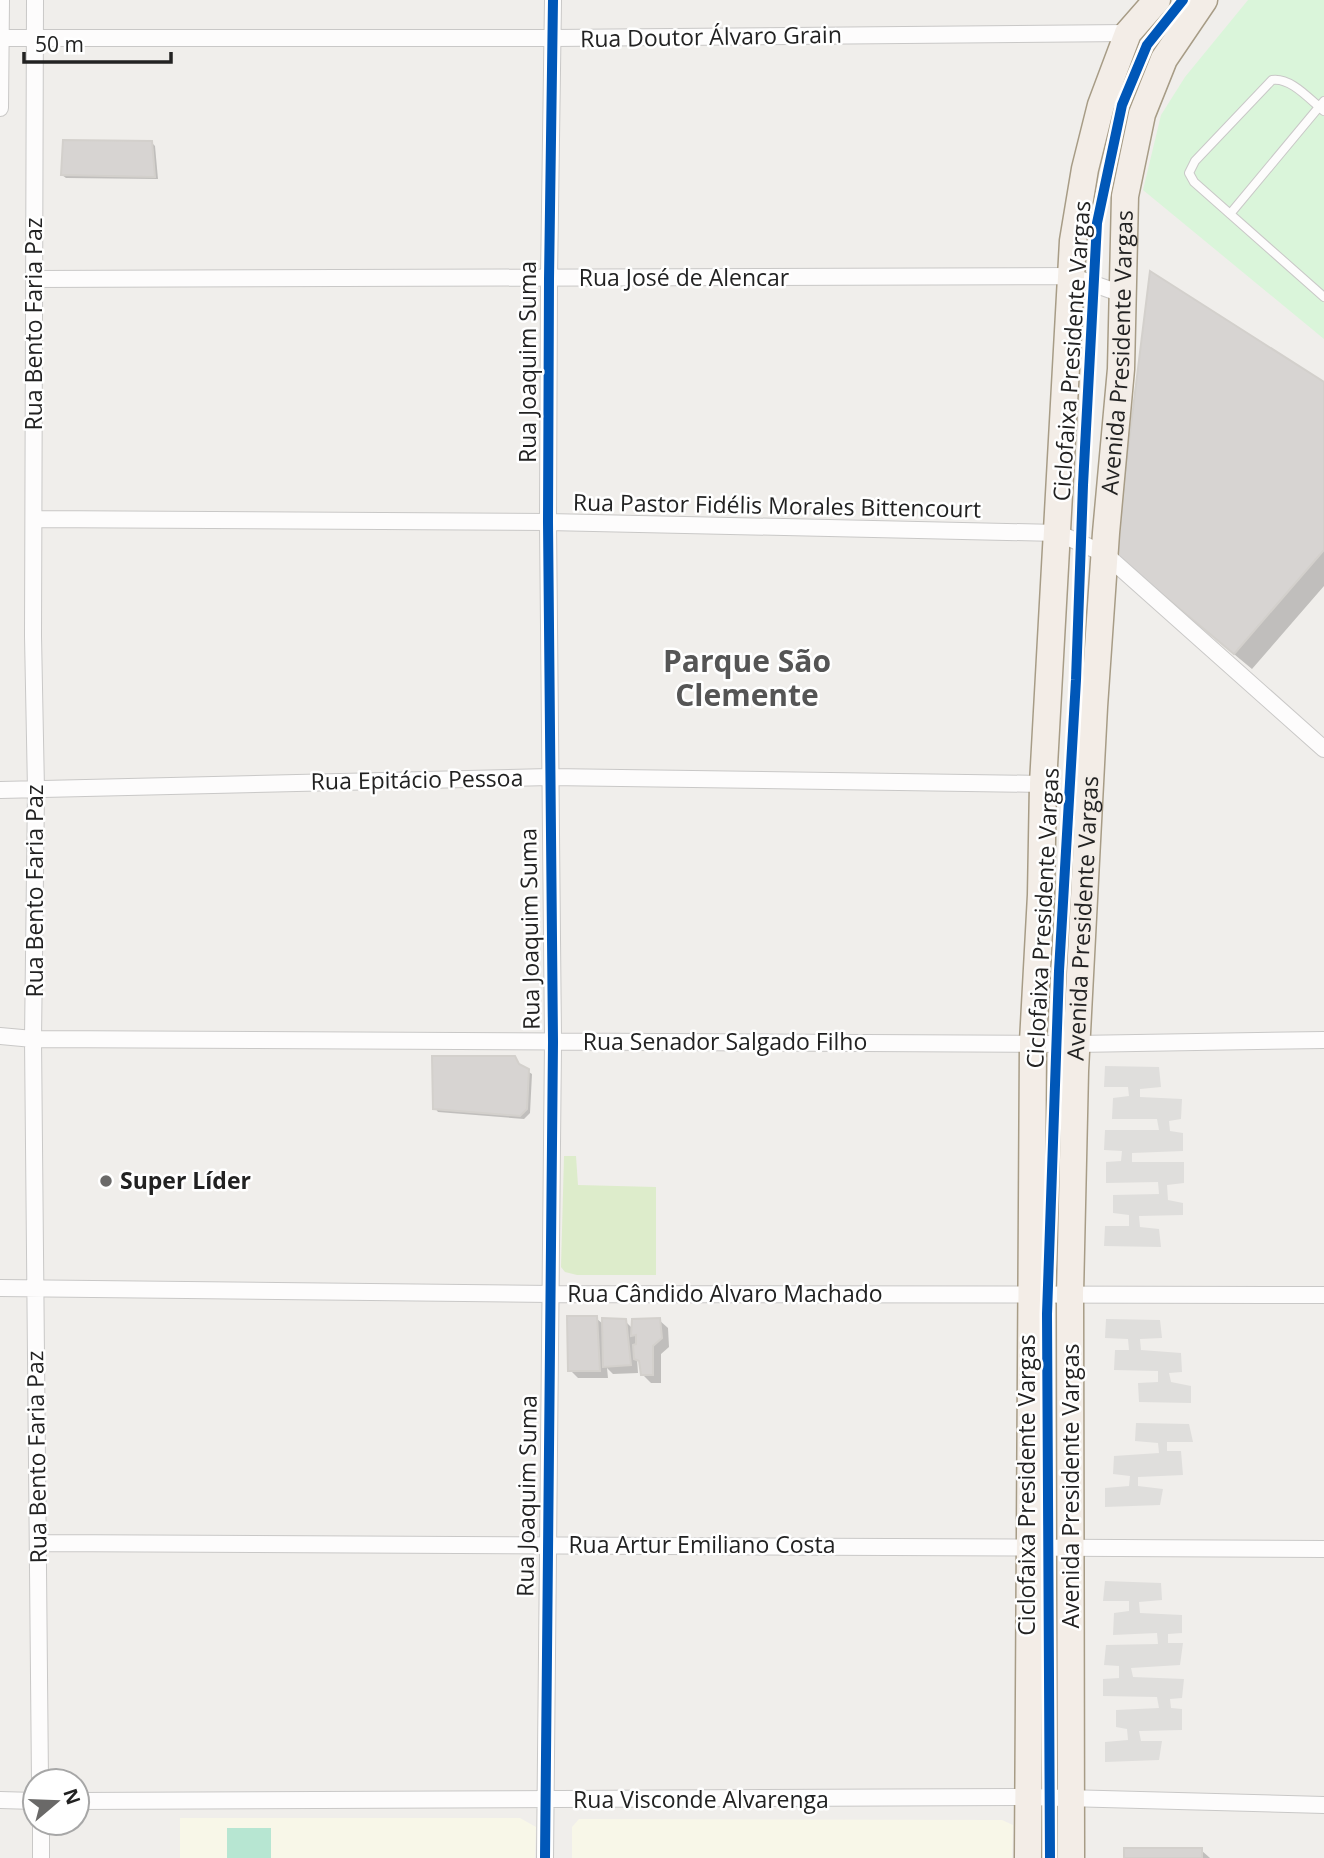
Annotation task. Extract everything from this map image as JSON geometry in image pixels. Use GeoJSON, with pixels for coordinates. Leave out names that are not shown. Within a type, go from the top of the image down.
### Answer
{"type":"FeatureCollection","features":[{"type":"Feature","properties":{"kind":"main road","name":"Avenida Presidente Vargas"},"geometry":{"type":"LineString","coordinates":[[1027,1858],[1033,1042],[1041,895],[1043,784],[1073,241],[1084,169],[1101,105],[1128,33],[1157,0]]}},
{"type":"Feature","properties":{"kind":"main road","name":"Avenida Presidente Vargas"},"geometry":{"type":"LineString","coordinates":[[1071,1858],[1070,1294],[1076,1044],[1094,707],[1121,369],[1125,195],[1142,114],[1164,59],[1204,0]]}},
{"type":"Feature","properties":{"kind":"street"},"geometry":{"type":"LineString","coordinates":[[0,108],[1,0]]}},
{"type":"Feature","properties":{"kind":"street","name":"Rua Bento Faria Paz"},"geometry":{"type":"LineString","coordinates":[[36,0],[36,790],[33,1039],[40,1767]]}},
{"type":"Feature","properties":{"kind":"street","name":"Rua Joaquim Suma"},"geometry":{"type":"LineString","coordinates":[[545,1858],[553,1042],[548,522],[553,0]]}},
{"type":"Feature","properties":{"kind":"street","name":"Rua Doutor Álvaro Grain"},"geometry":{"type":"LineString","coordinates":[[0,38],[553,38],[1128,33]]}},
{"type":"Feature","properties":{"kind":"street","name":"Rua José de Alencar"},"geometry":{"type":"LineString","coordinates":[[34,279],[1071,276],[1122,295]]}},
{"type":"Feature","properties":{"kind":"street","name":"Rua Pastor Fidélis Morales Bittencourt"},"geometry":{"type":"LineString","coordinates":[[34,519],[548,522],[1058,533]]}},
{"type":"Feature","properties":{"kind":"street"},"geometry":{"type":"LineString","coordinates":[[1058,533],[1105,554],[1324,749]]}},
{"type":"Feature","properties":{"kind":"street","name":"Rua Epitácio Pessoa"},"geometry":{"type":"LineString","coordinates":[[0,790],[550,777],[1043,784]]}},
{"type":"Feature","properties":{"kind":"street","name":"Rua Senador Salgado Filho"},"geometry":{"type":"LineString","coordinates":[[0,1036],[33,1039],[1076,1044],[1324,1040]]}},
{"type":"Feature","properties":{"kind":"street","name":"Rua Cândido Alvaro Machado"},"geometry":{"type":"LineString","coordinates":[[0,1289],[551,1294],[1324,1295]]}},
{"type":"Feature","properties":{"kind":"street","name":"Rua Artur Emiliano Costa"},"geometry":{"type":"LineString","coordinates":[[38,1542],[1324,1549]]}},
{"type":"Feature","properties":{"kind":"street","name":"Rua Visconde Alvarenga"},"geometry":{"type":"LineString","coordinates":[[91,1801],[1028,1797],[1324,1805]]}},
{"type":"Feature","properties":{"kind":"street"},"geometry":{"type":"LineString","coordinates":[[0,1800],[21,1801]]}},
{"type":"Feature","properties":{"kind":"street"},"geometry":{"type":"LineString","coordinates":[[41,1837],[41,1858]]}},
{"type":"Feature","properties":{"kind":"lane"},"geometry":{"type":"LineString","coordinates":[[1230,214],[1322,106],[1281,78],[1272,80],[1195,161],[1189,173],[1194,182],[1230,214],[1324,297]]}},
{"type":"Feature","properties":{"kind":"shaded area"},"geometry":{"type":"Polygon","coordinates":[[[1105,1066],[1159,1067],[1161,1087],[1140,1089],[1140,1097],[1182,1099],[1181,1119],[1169,1121],[1170,1131],[1183,1133],[1183,1151],[1132,1153],[1132,1162],[1184,1162],[1184,1183],[1167,1185],[1168,1200],[1183,1203],[1183,1215],[1139,1216],[1140,1227],[1159,1229],[1161,1247],[1104,1246],[1105,1226],[1129,1226],[1129,1215],[1113,1213],[1113,1195],[1159,1194],[1158,1182],[1106,1183],[1106,1162],[1121,1161],[1122,1151],[1104,1150],[1105,1130],[1159,1130],[1157,1119],[1112,1119],[1113,1098],[1129,1096],[1128,1087],[1104,1087],[1105,1066]]]}},
{"type":"Feature","properties":{"kind":"shaded area"},"geometry":{"type":"Polygon","coordinates":[[[1106,1319],[1160,1320],[1162,1338],[1140,1339],[1141,1350],[1181,1353],[1182,1372],[1169,1373],[1171,1382],[1191,1386],[1191,1403],[1139,1402],[1138,1383],[1158,1382],[1158,1371],[1114,1370],[1115,1350],[1129,1350],[1128,1339],[1105,1338],[1106,1319]]]}},
{"type":"Feature","properties":{"kind":"shaded area"},"geometry":{"type":"Polygon","coordinates":[[[1136,1423],[1189,1424],[1193,1442],[1167,1442],[1167,1451],[1181,1451],[1183,1475],[1138,1477],[1138,1486],[1163,1489],[1160,1505],[1105,1507],[1105,1488],[1129,1486],[1130,1476],[1113,1474],[1114,1456],[1159,1453],[1158,1443],[1135,1441],[1136,1423]]]}},
{"type":"Feature","properties":{"kind":"shaded area"},"geometry":{"type":"Polygon","coordinates":[[[1105,1581],[1161,1583],[1162,1600],[1139,1602],[1140,1613],[1182,1615],[1182,1633],[1168,1634],[1168,1643],[1183,1643],[1180,1665],[1131,1668],[1133,1677],[1184,1679],[1182,1698],[1170,1699],[1171,1708],[1182,1709],[1182,1730],[1139,1731],[1141,1741],[1162,1741],[1159,1760],[1105,1762],[1105,1742],[1128,1740],[1127,1729],[1116,1727],[1116,1710],[1159,1708],[1157,1697],[1103,1696],[1103,1679],[1119,1678],[1119,1666],[1104,1665],[1106,1645],[1158,1644],[1157,1633],[1113,1635],[1114,1613],[1129,1611],[1129,1601],[1103,1601],[1105,1581]]]}},
{"type":"Feature","properties":{"kind":"shaded area"},"geometry":{"type":"Polygon","coordinates":[[[180,1818],[520,1818],[536,1827],[535,1858],[180,1858],[180,1818]]]}},
{"type":"Feature","properties":{"kind":"shaded area"},"geometry":{"type":"Polygon","coordinates":[[[579,1819],[1002,1820],[1013,1825],[1012,1858],[572,1858],[572,1827],[579,1819]]]}},
{"type":"Feature","properties":{"kind":"green space"},"geometry":{"type":"Polygon","coordinates":[[[1248,0],[1324,0],[1324,339],[1143,190],[1161,115],[1185,77],[1248,0]]]}},
{"type":"Feature","properties":{"kind":"green space"},"geometry":{"type":"Polygon","coordinates":[[[564,1156],[576,1156],[578,1185],[656,1187],[656,1275],[577,1275],[565,1272],[561,1267],[564,1156]]]}},
{"type":"Feature","properties":{"kind":"green space"},"geometry":{"type":"Polygon","coordinates":[[[227,1828],[271,1828],[271,1858],[227,1858],[227,1828]]]}},
{"type":"Feature","properties":{"kind":"building"},"geometry":{"type":"Polygon","coordinates":[[[63,140],[152,141],[155,177],[61,175],[63,140]]]}},
{"type":"Feature","properties":{"kind":"building"},"geometry":{"type":"Polygon","coordinates":[[[1150,271],[1324,382],[1324,550],[1234,654],[1115,555],[1150,271]]]}},
{"type":"Feature","properties":{"kind":"building"},"geometry":{"type":"Polygon","coordinates":[[[432,1056],[515,1056],[519,1064],[529,1069],[527,1109],[520,1116],[433,1109],[432,1056]]]}},
{"type":"Feature","properties":{"kind":"building"},"geometry":{"type":"Polygon","coordinates":[[[567,1316],[597,1316],[600,1371],[568,1371],[567,1316]]]}},
{"type":"Feature","properties":{"kind":"building"},"geometry":{"type":"Polygon","coordinates":[[[602,1318],[626,1319],[631,1365],[603,1367],[602,1318]]]}},
{"type":"Feature","properties":{"kind":"building"},"geometry":{"type":"Polygon","coordinates":[[[660,1318],[662,1338],[653,1346],[653,1375],[641,1375],[639,1361],[634,1359],[633,1345],[636,1344],[636,1335],[631,1336],[632,1319],[660,1318]]]}},
{"type":"Feature","properties":{"kind":"building"},"geometry":{"type":"Polygon","coordinates":[[[1124,1848],[1202,1848],[1202,1858],[1124,1858],[1124,1848]]]}},
{"type":"Feature","properties":{"kind":"cycle path"},"geometry":{"type":"LineString","coordinates":[[545,1858],[553,1042],[548,522],[553,0]]}},
{"type":"Feature","properties":{"kind":"cycle path","name":"Ciclofaixa Presidente Vargas"},"geometry":{"type":"LineString","coordinates":[[1050,1858],[1047,1314],[1059,971],[1076,680],[1097,223],[1122,105],[1147,45],[1183,0]]}},
{"type":"Feature","properties":{"kind":"place","name":"Super Líder"},"geometry":{"type":"Point","coordinates":[106,1181]}},
{"type":"Feature","properties":{"kind":"district","name":"Parque São Clemente"},"geometry":{"type":"Point","coordinates":[747,679]}}]}
